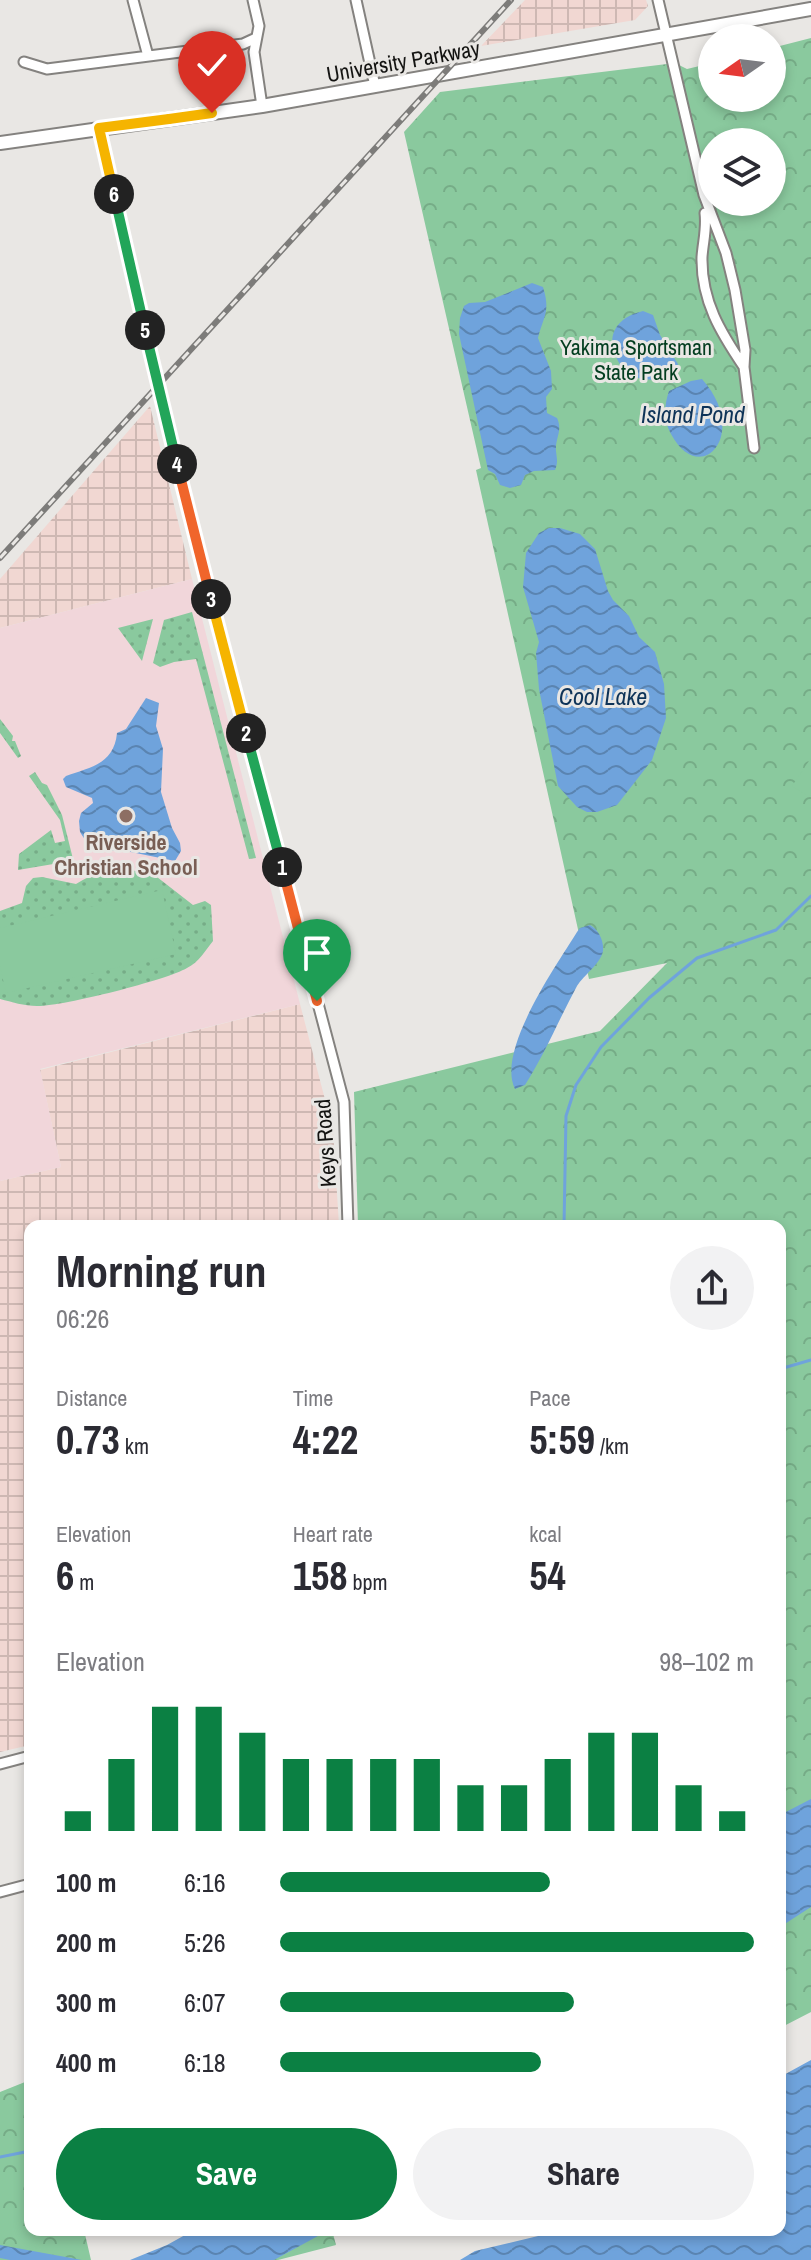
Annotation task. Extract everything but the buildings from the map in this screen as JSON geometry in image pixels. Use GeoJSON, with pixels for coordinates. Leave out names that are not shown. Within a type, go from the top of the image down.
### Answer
{"type":"FeatureCollection","features":[{"type":"Feature","properties":{"kind":"main road","name":"University Parkway"},"geometry":{"type":"LineString","coordinates":[[0,143],[262,106],[811,9]]}},
{"type":"Feature","properties":{"kind":"street"},"geometry":{"type":"LineString","coordinates":[[133,0],[148,56]]}},
{"type":"Feature","properties":{"kind":"street"},"geometry":{"type":"LineString","coordinates":[[253,0],[259,26],[254,52],[262,106]]}},
{"type":"Feature","properties":{"kind":"street"},"geometry":{"type":"LineString","coordinates":[[356,0],[375,86]]}},
{"type":"Feature","properties":{"kind":"street"},"geometry":{"type":"LineString","coordinates":[[658,0],[698,170]]}},
{"type":"Feature","properties":{"kind":"street"},"geometry":{"type":"LineString","coordinates":[[24,62],[47,69],[243,44],[256,38]]}},
{"type":"Feature","properties":{"kind":"street","name":"Keys Road"},"geometry":{"type":"LineString","coordinates":[[99,128],[211,598],[344,1102],[348,1220]]}},
{"type":"Feature","properties":{"kind":"street"},"geometry":{"type":"LineString","coordinates":[[706,216],[702,269],[713,315],[744,367]]}},
{"type":"Feature","properties":{"kind":"street"},"geometry":{"type":"LineString","coordinates":[[712,216],[726,253],[735,290],[745,350],[744,367],[754,448]]}},
{"type":"Feature","properties":{"kind":"street"},"geometry":{"type":"LineString","coordinates":[[0,1764],[24,1758]]}},
{"type":"Feature","properties":{"kind":"street"},"geometry":{"type":"LineString","coordinates":[[0,1892],[24,1886]]}},
{"type":"Feature","properties":{"kind":"shaded area"},"geometry":{"type":"Polygon","coordinates":[[[525,0],[646,0],[648,6],[635,20],[481,46],[525,0]]]}},
{"type":"Feature","properties":{"kind":"shaded area"},"geometry":{"type":"Polygon","coordinates":[[[150,406],[192,579],[0,628],[0,579],[150,406]]]}},
{"type":"Feature","properties":{"kind":"shaded area","name":"Riverside Christian School"},"geometry":{"type":"Polygon","coordinates":[[[192,579],[300,1004],[40,1069],[61,1167],[0,1181],[0,628],[192,579]]]}},
{"type":"Feature","properties":{"kind":"shaded area"},"geometry":{"type":"Polygon","coordinates":[[[300,1004],[333,1130],[339,1220],[24,1220],[24,1746],[0,1752],[0,1181],[61,1167],[40,1070],[300,1004]]]}},
{"type":"Feature","properties":{"kind":"green space","name":"Yakima Sportsman State Park"},"geometry":{"type":"Polygon","coordinates":[[[811,38],[811,2012],[786,2025],[786,1220],[358,1220],[354,1092],[600,1031],[667,963],[589,979],[476,470],[481,468],[404,132],[440,92],[675,63],[687,69],[698,66],[698,112],[786,112],[786,44],[811,38]]]}},
{"type":"Feature","properties":{"kind":"green space"},"geometry":{"type":"Polygon","coordinates":[[[192,612],[256,858],[249,859],[196,659],[160,667],[153,663],[164,620],[192,612]]]}},
{"type":"Feature","properties":{"kind":"green space"},"geometry":{"type":"Polygon","coordinates":[[[153,619],[142,661],[118,628],[153,619]]]}},
{"type":"Feature","properties":{"kind":"green space"},"geometry":{"type":"Polygon","coordinates":[[[0,719],[13,736],[12,741],[15,741],[21,756],[18,758],[0,733],[0,719]]]}},
{"type":"Feature","properties":{"kind":"green space"},"geometry":{"type":"Polygon","coordinates":[[[811,758],[811,794],[809,797],[792,786],[811,758]]]}},
{"type":"Feature","properties":{"kind":"green space"},"geometry":{"type":"Polygon","coordinates":[[[35,772],[47,785],[62,815],[73,859],[70,857],[71,861],[18,870],[19,854],[51,830],[55,843],[65,841],[60,820],[29,776],[35,772]]]}},
{"type":"Feature","properties":{"kind":"green space"},"geometry":{"type":"Polygon","coordinates":[[[132,870],[157,877],[193,905],[205,901],[211,905],[213,941],[198,959],[187,968],[158,979],[67,1002],[32,1006],[0,999],[0,911],[22,903],[26,886],[33,878],[76,884],[103,873],[132,870]]]}},
{"type":"Feature","properties":{"kind":"green space"},"geometry":{"type":"Polygon","coordinates":[[[162,890],[176,954],[6,993],[0,966],[0,928],[162,890]]]}},
{"type":"Feature","properties":{"kind":"green space"},"geometry":{"type":"Polygon","coordinates":[[[24,2082],[24,2236],[85,2236],[91,2260],[0,2260],[0,2092],[24,2082]]]}},
{"type":"Feature","properties":{"kind":"green space"},"geometry":{"type":"Polygon","coordinates":[[[258,2236],[334,2236],[336,2245],[278,2260],[264,2260],[258,2236]]]}},
{"type":"Feature","properties":{"kind":"water"},"geometry":{"type":"Polygon","coordinates":[[[532,283],[543,287],[546,303],[538,338],[551,371],[552,389],[546,397],[547,413],[557,418],[559,423],[557,463],[555,470],[534,471],[525,475],[521,485],[510,488],[500,485],[495,474],[488,470],[459,334],[460,318],[464,306],[469,303],[485,302],[532,283]]]}},
{"type":"Feature","properties":{"kind":"water"},"geometry":{"type":"Polygon","coordinates":[[[643,311],[653,315],[660,335],[678,364],[674,383],[626,373],[614,352],[613,336],[620,323],[643,311]]]}},
{"type":"Feature","properties":{"kind":"water","name":"Island Pond"},"geometry":{"type":"Polygon","coordinates":[[[702,379],[716,399],[722,419],[721,435],[716,448],[706,455],[695,456],[683,450],[671,434],[665,408],[669,391],[702,379]]]}},
{"type":"Feature","properties":{"kind":"water","name":"Cool Lake"},"geometry":{"type":"Polygon","coordinates":[[[549,528],[580,534],[595,549],[608,591],[629,616],[639,637],[655,652],[664,684],[666,718],[652,760],[617,805],[597,812],[587,812],[577,807],[558,786],[539,689],[536,653],[539,642],[523,587],[526,553],[539,533],[549,528]]]}},
{"type":"Feature","properties":{"kind":"water"},"geometry":{"type":"Polygon","coordinates":[[[146,698],[159,703],[156,726],[163,749],[161,792],[181,851],[175,861],[126,851],[96,850],[80,832],[79,821],[81,813],[93,803],[92,798],[66,787],[63,779],[106,758],[117,733],[126,729],[146,698]]]}},
{"type":"Feature","properties":{"kind":"water"},"geometry":{"type":"Polygon","coordinates":[[[590,925],[602,940],[602,955],[577,986],[525,1085],[515,1089],[511,1073],[514,1053],[531,1009],[577,932],[590,925]]]}},
{"type":"Feature","properties":{"kind":"water"},"geometry":{"type":"Polygon","coordinates":[[[811,1799],[811,1907],[786,1923],[786,1812],[811,1799]]]}},
{"type":"Feature","properties":{"kind":"water"},"geometry":{"type":"Polygon","coordinates":[[[811,2060],[811,2260],[460,2260],[475,2251],[538,2236],[786,2236],[786,2074],[811,2060]]]}},
{"type":"Feature","properties":{"kind":"water"},"geometry":{"type":"Polygon","coordinates":[[[183,2236],[318,2236],[274,2260],[130,2260],[183,2236]]]}},
{"type":"Feature","properties":{"kind":"water"},"geometry":{"type":"Polygon","coordinates":[[[0,2245],[82,2260],[10,2260],[0,2258],[0,2245]]]}},
{"type":"Feature","properties":{"kind":"waterway"},"geometry":{"type":"LineString","coordinates":[[564,1220],[566,1116],[576,1085],[601,1047],[649,998],[697,958],[776,930],[811,896]]}},
{"type":"Feature","properties":{"kind":"waterway"},"geometry":{"type":"LineString","coordinates":[[786,1367],[811,1360]]}},
{"type":"Feature","properties":{"kind":"waterway"},"geometry":{"type":"LineString","coordinates":[[0,2157],[24,2152]]}},
{"type":"Feature","properties":{"kind":"railway"},"geometry":{"type":"LineString","coordinates":[[0,558],[511,0]]}},
{"type":"Feature","properties":{"kind":"place","name":"Riverside Christian School"},"geometry":{"type":"Point","coordinates":[126,816]}},
{"type":"Feature","properties":{"kind":"route"},"geometry":{"type":"LineString","coordinates":[[212,113],[99,128],[158,386],[317,1001]]}}]}
